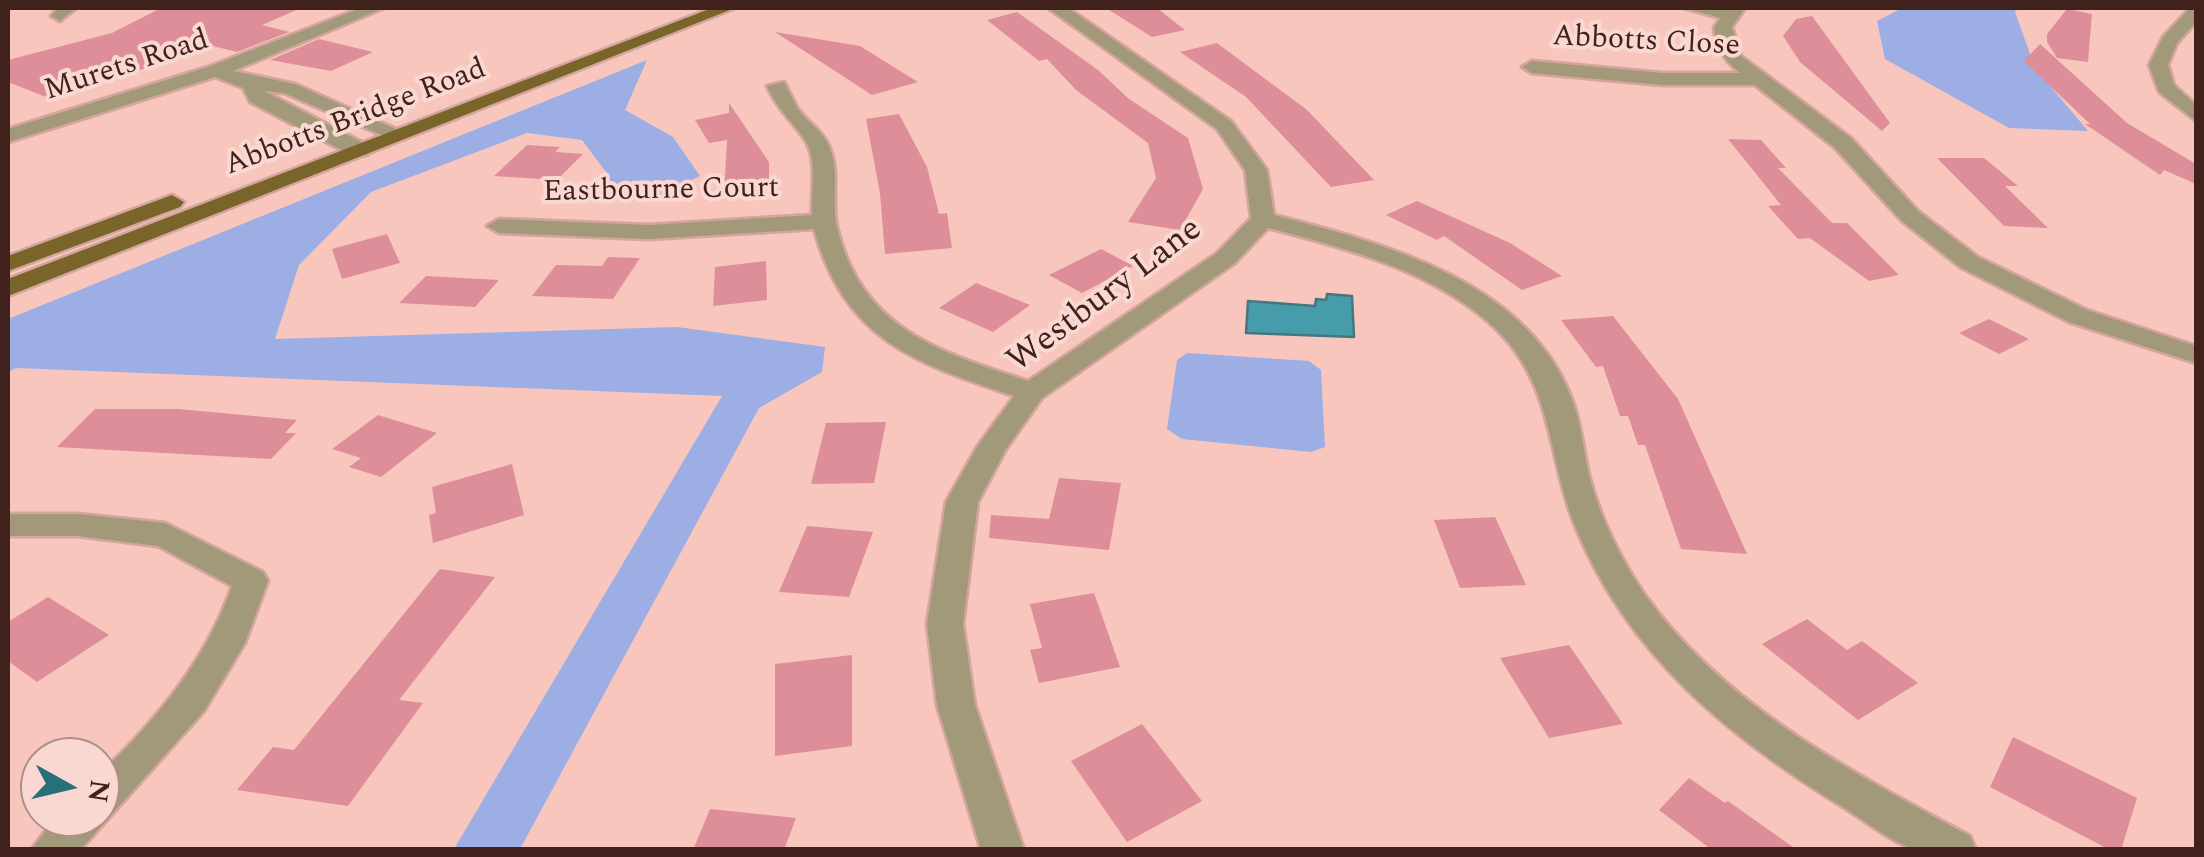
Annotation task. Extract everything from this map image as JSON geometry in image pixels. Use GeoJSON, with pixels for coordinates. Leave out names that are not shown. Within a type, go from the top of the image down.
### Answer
{"type":"FeatureCollection","features":[{"type":"Feature","properties":{"kind":"main road","name":"Abbotts Bridge Road"},"geometry":{"type":"LineString","coordinates":[[8,264],[684,8]]}},
{"type":"Feature","properties":{"kind":"main road","name":"Abbotts Bridge Road"},"geometry":{"type":"LineString","coordinates":[[8,288],[726,8]]}},
{"type":"Feature","properties":{"kind":"street","name":"Murets Road"},"geometry":{"type":"LineString","coordinates":[[8,136],[215,71],[374,8]]}},
{"type":"Feature","properties":{"kind":"street"},"geometry":{"type":"LineString","coordinates":[[1057,8],[1224,125],[1256,170],[1264,218],[1398,258],[1465,292],[1494,315],[1539,365],[1556,392],[1579,494],[1613,573],[1676,661],[1780,745],[1844,788],[1955,850]]}},
{"type":"Feature","properties":{"kind":"street"},"geometry":{"type":"LineString","coordinates":[[1693,8],[1733,11],[1723,27],[1724,43],[1756,79],[1842,143],[1910,216],[1968,262],[2078,316],[2196,355]]}},
{"type":"Feature","properties":{"kind":"street"},"geometry":{"type":"LineString","coordinates":[[2196,12],[2160,56],[2158,75],[2164,91],[2196,115]]}},
{"type":"Feature","properties":{"kind":"street","name":"Abbotts Close"},"geometry":{"type":"LineString","coordinates":[[1532,67],[1662,79],[1756,79]]}},
{"type":"Feature","properties":{"kind":"street"},"geometry":{"type":"LineString","coordinates":[[215,71],[251,84],[288,88],[398,134]]}},
{"type":"Feature","properties":{"kind":"street"},"geometry":{"type":"LineString","coordinates":[[251,84],[257,98],[359,150]]}},
{"type":"Feature","properties":{"kind":"street"},"geometry":{"type":"LineString","coordinates":[[777,86],[791,114],[817,142],[824,182],[824,221],[838,278],[888,335],[952,365],[1032,392]]}},
{"type":"Feature","properties":{"kind":"street","name":"Westbury Lane"},"geometry":{"type":"LineString","coordinates":[[1002,850],[956,704],[945,624],[962,502],[992,448],[1032,392],[1226,258],[1264,218]]}},
{"type":"Feature","properties":{"kind":"street","name":"Eastbourne Court"},"geometry":{"type":"LineString","coordinates":[[499,226],[650,232],[824,221]]}},
{"type":"Feature","properties":{"kind":"street"},"geometry":{"type":"LineString","coordinates":[[8,526],[78,524],[165,536],[251,581],[242,614],[211,667],[153,748],[120,782]]}},
{"type":"Feature","properties":{"kind":"shaded area"},"geometry":{"type":"Polygon","coordinates":[[[1902,8],[2018,8],[2015,12],[2035,68],[2088,131],[2009,128],[1885,59],[1877,21],[1902,8]]]}},
{"type":"Feature","properties":{"kind":"shaded area"},"geometry":{"type":"Polygon","coordinates":[[[647,60],[625,110],[673,137],[700,176],[662,195],[610,196],[606,172],[582,140],[527,133],[371,192],[299,265],[275,339],[677,327],[825,347],[822,372],[759,408],[520,849],[454,849],[722,396],[16,368],[8,372],[8,319],[647,60]]]}},
{"type":"Feature","properties":{"kind":"shaded area"},"geometry":{"type":"Polygon","coordinates":[[[1327,294],[1352,296],[1354,337],[1246,333],[1248,301],[1315,306],[1316,299],[1326,300],[1327,294]]]}},
{"type":"Feature","properties":{"kind":"shaded area"},"geometry":{"type":"Polygon","coordinates":[[[1187,353],[1309,361],[1321,370],[1325,447],[1311,452],[1182,439],[1167,429],[1177,360],[1187,353]]]}},
{"type":"Feature","properties":{"kind":"building"},"geometry":{"type":"Polygon","coordinates":[[[161,8],[301,8],[262,25],[289,32],[237,52],[213,46],[51,99],[8,82],[8,60],[112,33],[161,8]]]}},
{"type":"Feature","properties":{"kind":"building"},"geometry":{"type":"Polygon","coordinates":[[[1106,8],[1157,8],[1185,30],[1152,37],[1106,8]]]}},
{"type":"Feature","properties":{"kind":"building"},"geometry":{"type":"Polygon","coordinates":[[[2067,9],[2092,14],[2088,62],[2057,58],[2047,42],[2047,34],[2067,9]]]}},
{"type":"Feature","properties":{"kind":"building"},"geometry":{"type":"Polygon","coordinates":[[[1017,12],[1098,70],[1129,99],[1188,138],[1203,189],[1180,230],[1128,222],[1156,178],[1148,143],[1076,90],[1047,59],[1039,61],[987,20],[1017,12]]]}},
{"type":"Feature","properties":{"kind":"building"},"geometry":{"type":"Polygon","coordinates":[[[1812,16],[1890,123],[1882,131],[1800,62],[1783,36],[1796,19],[1812,16]]]}},
{"type":"Feature","properties":{"kind":"building"},"geometry":{"type":"Polygon","coordinates":[[[775,32],[860,46],[918,82],[872,95],[775,32]]]}},
{"type":"Feature","properties":{"kind":"building"},"geometry":{"type":"Polygon","coordinates":[[[319,39],[373,52],[331,71],[270,60],[319,39]]]}},
{"type":"Feature","properties":{"kind":"building"},"geometry":{"type":"Polygon","coordinates":[[[1217,43],[1307,110],[1374,180],[1331,187],[1246,97],[1180,52],[1217,43]]]}},
{"type":"Feature","properties":{"kind":"building"},"geometry":{"type":"Polygon","coordinates":[[[2040,44],[2127,123],[2196,164],[2196,184],[2164,170],[2160,175],[2085,124],[2090,124],[2024,61],[2040,44]]]}},
{"type":"Feature","properties":{"kind":"building"},"geometry":{"type":"Polygon","coordinates":[[[729,103],[769,162],[769,189],[724,194],[727,140],[709,143],[695,120],[729,113],[729,103]]]}},
{"type":"Feature","properties":{"kind":"building"},"geometry":{"type":"Polygon","coordinates":[[[899,114],[927,167],[939,214],[947,213],[952,248],[885,254],[880,193],[866,119],[899,114]]]}},
{"type":"Feature","properties":{"kind":"building"},"geometry":{"type":"Polygon","coordinates":[[[1728,139],[1761,140],[1786,168],[1778,168],[1832,223],[1847,223],[1899,275],[1869,281],[1810,238],[1798,239],[1768,206],[1781,205],[1728,139]]]}},
{"type":"Feature","properties":{"kind":"building"},"geometry":{"type":"Polygon","coordinates":[[[527,145],[560,147],[555,152],[583,154],[557,180],[494,176],[527,145]]]}},
{"type":"Feature","properties":{"kind":"building"},"geometry":{"type":"Polygon","coordinates":[[[1937,158],[1984,158],[2018,186],[2005,186],[2048,228],[2004,226],[1937,158]]]}},
{"type":"Feature","properties":{"kind":"building"},"geometry":{"type":"Polygon","coordinates":[[[1417,201],[1510,243],[1562,276],[1522,290],[1444,236],[1437,240],[1386,215],[1417,201]]]}},
{"type":"Feature","properties":{"kind":"building"},"geometry":{"type":"Polygon","coordinates":[[[387,234],[400,263],[342,279],[332,249],[387,234]]]}},
{"type":"Feature","properties":{"kind":"building"},"geometry":{"type":"Polygon","coordinates":[[[1101,249],[1133,266],[1082,293],[1049,275],[1101,249]]]}},
{"type":"Feature","properties":{"kind":"building"},"geometry":{"type":"Polygon","coordinates":[[[608,257],[640,258],[613,299],[532,296],[556,265],[602,266],[608,257]]]}},
{"type":"Feature","properties":{"kind":"building"},"geometry":{"type":"Polygon","coordinates":[[[766,261],[767,300],[713,306],[715,267],[766,261]]]}},
{"type":"Feature","properties":{"kind":"building"},"geometry":{"type":"Polygon","coordinates":[[[426,276],[499,280],[475,307],[399,303],[426,276]]]}},
{"type":"Feature","properties":{"kind":"building"},"geometry":{"type":"Polygon","coordinates":[[[976,283],[1030,305],[993,332],[939,308],[976,283]]]}},
{"type":"Feature","properties":{"kind":"building"},"geometry":{"type":"Polygon","coordinates":[[[1613,316],[1678,399],[1747,554],[1681,549],[1645,445],[1638,445],[1628,416],[1620,416],[1603,366],[1596,367],[1561,320],[1613,316]]]}},
{"type":"Feature","properties":{"kind":"building"},"geometry":{"type":"Polygon","coordinates":[[[1989,319],[2029,339],[1999,354],[1959,333],[1989,319]]]}},
{"type":"Feature","properties":{"kind":"building"},"geometry":{"type":"Polygon","coordinates":[[[95,409],[179,409],[297,420],[285,433],[296,433],[271,459],[57,447],[95,409]]]}},
{"type":"Feature","properties":{"kind":"building"},"geometry":{"type":"Polygon","coordinates":[[[378,415],[437,433],[381,477],[349,467],[361,458],[332,449],[378,415]]]}},
{"type":"Feature","properties":{"kind":"building"},"geometry":{"type":"Polygon","coordinates":[[[886,422],[874,483],[811,484],[826,423],[886,422]]]}},
{"type":"Feature","properties":{"kind":"building"},"geometry":{"type":"Polygon","coordinates":[[[512,464],[524,515],[433,543],[429,515],[436,513],[432,487],[512,464]]]}},
{"type":"Feature","properties":{"kind":"building"},"geometry":{"type":"Polygon","coordinates":[[[1059,478],[1121,483],[1109,550],[989,538],[991,515],[1049,519],[1059,478]]]}},
{"type":"Feature","properties":{"kind":"building"},"geometry":{"type":"Polygon","coordinates":[[[1495,517],[1526,585],[1460,588],[1434,520],[1495,517]]]}},
{"type":"Feature","properties":{"kind":"building"},"geometry":{"type":"Polygon","coordinates":[[[807,526],[873,532],[849,597],[779,592],[807,526]]]}},
{"type":"Feature","properties":{"kind":"building"},"geometry":{"type":"Polygon","coordinates":[[[440,569],[495,577],[399,700],[423,703],[348,806],[237,790],[273,747],[294,750],[440,569]]]}},
{"type":"Feature","properties":{"kind":"building"},"geometry":{"type":"Polygon","coordinates":[[[1094,593],[1120,667],[1039,683],[1030,650],[1042,648],[1030,604],[1094,593]]]}},
{"type":"Feature","properties":{"kind":"building"},"geometry":{"type":"Polygon","coordinates":[[[48,597],[109,635],[37,682],[8,661],[8,622],[48,597]]]}},
{"type":"Feature","properties":{"kind":"building"},"geometry":{"type":"Polygon","coordinates":[[[1807,619],[1847,650],[1862,641],[1918,683],[1858,720],[1762,644],[1807,619]]]}},
{"type":"Feature","properties":{"kind":"building"},"geometry":{"type":"Polygon","coordinates":[[[1569,645],[1623,724],[1549,738],[1500,658],[1569,645]]]}},
{"type":"Feature","properties":{"kind":"building"},"geometry":{"type":"Polygon","coordinates":[[[852,655],[852,746],[775,756],[775,664],[852,655]]]}},
{"type":"Feature","properties":{"kind":"building"},"geometry":{"type":"Polygon","coordinates":[[[1142,724],[1202,801],[1127,842],[1071,761],[1142,724]]]}},
{"type":"Feature","properties":{"kind":"building"},"geometry":{"type":"Polygon","coordinates":[[[2013,737],[2137,798],[2121,850],[2110,850],[1990,787],[2013,737]]]}},
{"type":"Feature","properties":{"kind":"building"},"geometry":{"type":"Polygon","coordinates":[[[1689,778],[1797,850],[1712,850],[1659,810],[1689,778]]]}},
{"type":"Feature","properties":{"kind":"building"},"geometry":{"type":"Polygon","coordinates":[[[710,809],[796,818],[784,850],[693,850],[710,809]]]}}]}
